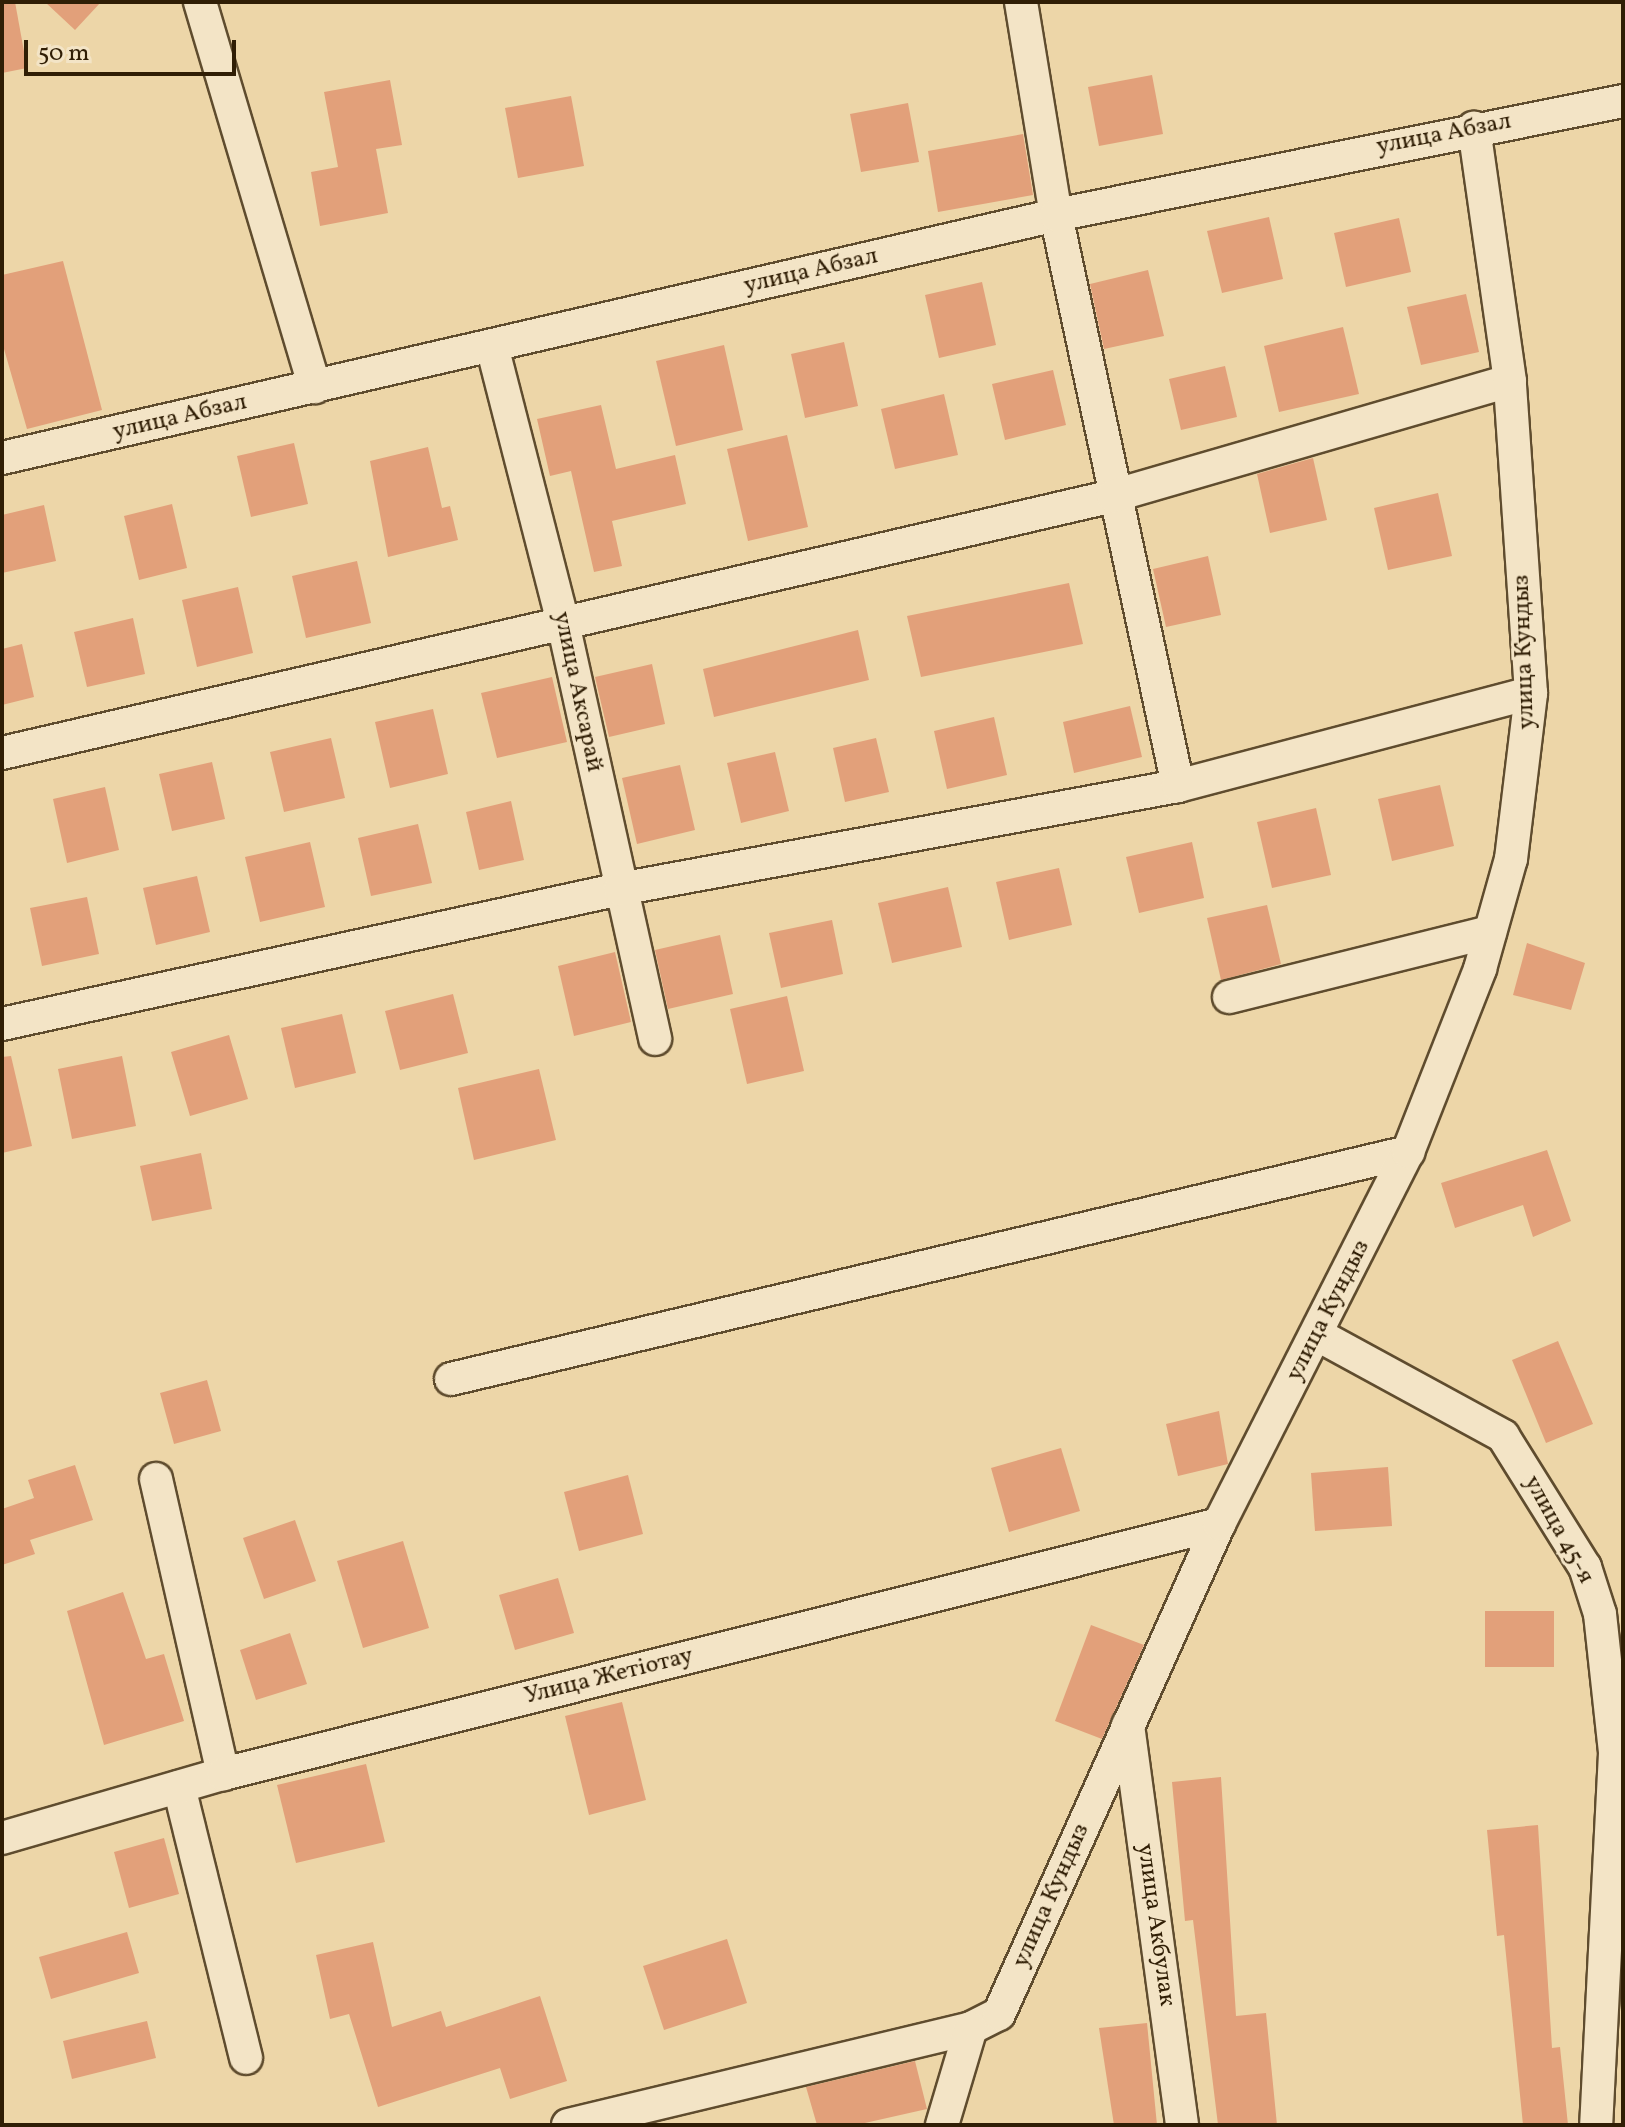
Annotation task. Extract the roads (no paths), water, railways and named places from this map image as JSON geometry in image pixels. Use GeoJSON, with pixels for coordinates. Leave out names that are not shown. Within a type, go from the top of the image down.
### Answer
{"type":"FeatureCollection","features":[{"type":"Feature","properties":{"kind":"street"},"geometry":{"type":"LineString","coordinates":[[200,2],[315,387]]}},
{"type":"Feature","properties":{"kind":"street"},"geometry":{"type":"LineString","coordinates":[[1021,2],[1056,215],[1113,496],[1178,786]]}},
{"type":"Feature","properties":{"kind":"street","name":"улица Абзал"},"geometry":{"type":"LineString","coordinates":[[2,458],[1056,215],[1474,128],[1623,101]]}},
{"type":"Feature","properties":{"kind":"street","name":"улица Кундыз"},"geometry":{"type":"LineString","coordinates":[[568,2125],[971,2028],[999,2014],[1219,1524],[1318,1335],[1408,1152],[1490,932],[1511,859],[1531,693],[1510,381],[1474,128]]}},
{"type":"Feature","properties":{"kind":"street","name":"улица Аксарай"},"geometry":{"type":"LineString","coordinates":[[492,346],[563,623],[655,1039]]}},
{"type":"Feature","properties":{"kind":"street"},"geometry":{"type":"LineString","coordinates":[[2,753],[1113,496],[1510,381]]}},
{"type":"Feature","properties":{"kind":"street"},"geometry":{"type":"LineString","coordinates":[[2,1024],[620,889],[1178,786],[1531,693]]}},
{"type":"Feature","properties":{"kind":"street"},"geometry":{"type":"LineString","coordinates":[[1229,997],[1490,932]]}},
{"type":"Feature","properties":{"kind":"street"},"geometry":{"type":"LineString","coordinates":[[451,1379],[1408,1152]]}},
{"type":"Feature","properties":{"kind":"street","name":"улица 45-я"},"geometry":{"type":"LineString","coordinates":[[1318,1335],[1503,1436],[1585,1567],[1600,1614],[1615,1753],[1596,2125]]}},
{"type":"Feature","properties":{"kind":"street"},"geometry":{"type":"LineString","coordinates":[[156,1479],[223,1774]]}},
{"type":"Feature","properties":{"kind":"street","name":"Улица Жетіотау"},"geometry":{"type":"LineString","coordinates":[[2,1838],[223,1774],[1219,1524]]}},
{"type":"Feature","properties":{"kind":"street","name":"улица Акбулак"},"geometry":{"type":"LineString","coordinates":[[1128,1725],[1182,2125]]}},
{"type":"Feature","properties":{"kind":"street"},"geometry":{"type":"LineString","coordinates":[[179,1787],[246,2058]]}},
{"type":"Feature","properties":{"kind":"street"},"geometry":{"type":"LineString","coordinates":[[942,2125],[971,2028]]}}]}
